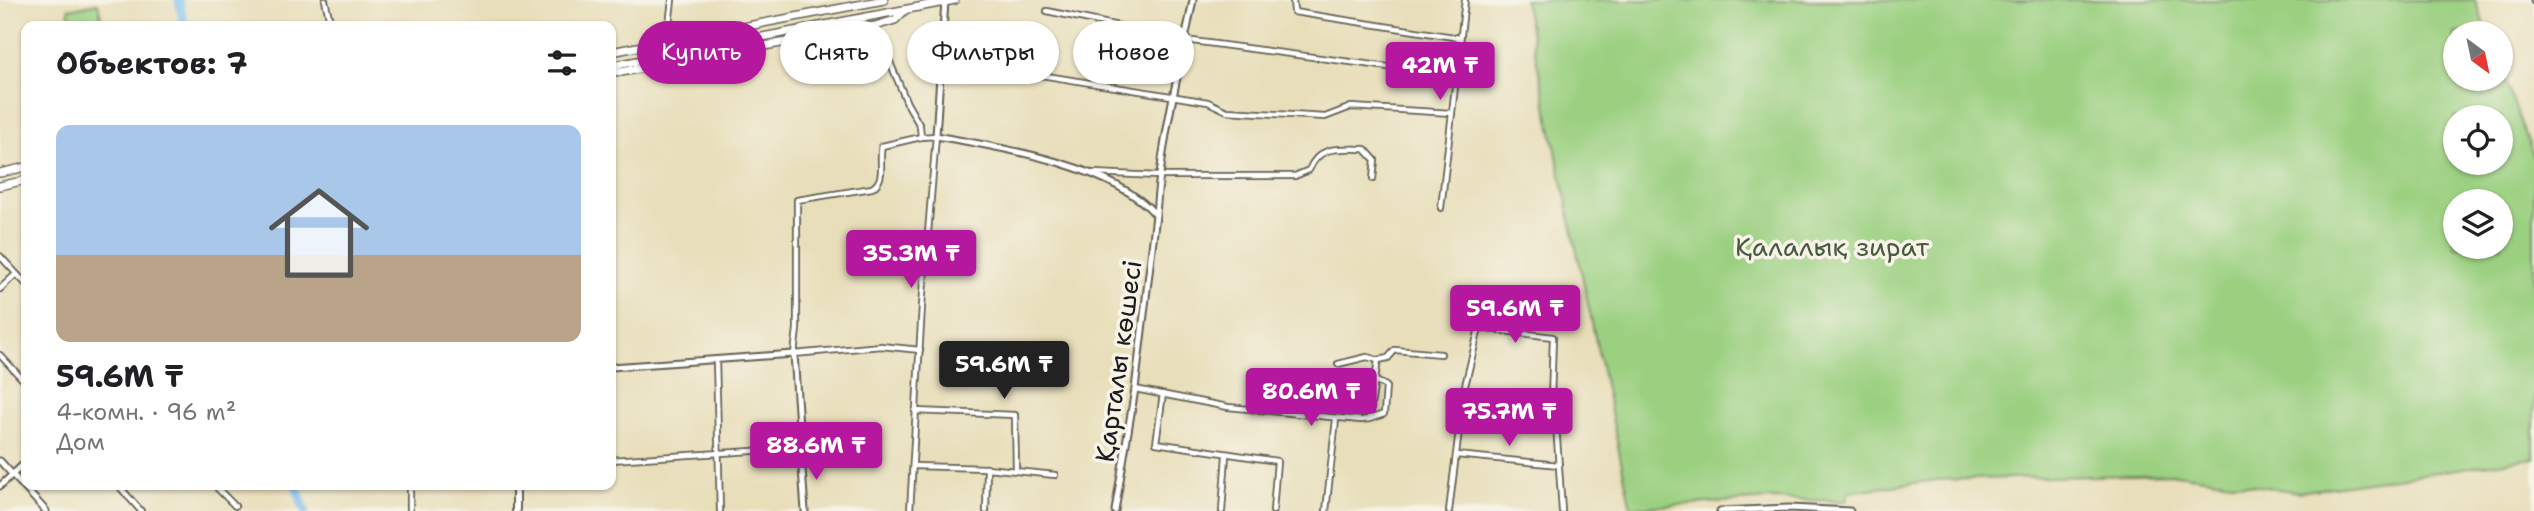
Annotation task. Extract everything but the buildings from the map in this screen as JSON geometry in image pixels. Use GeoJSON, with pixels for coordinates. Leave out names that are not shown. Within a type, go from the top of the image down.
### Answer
{"type":"FeatureCollection","features":[{"type":"Feature","properties":{"kind":"main road"},"geometry":{"type":"LineString","coordinates":[[766,22],[884,0]]}},
{"type":"Feature","properties":{"kind":"main road"},"geometry":{"type":"LineString","coordinates":[[846,21],[955,0]]}},
{"type":"Feature","properties":{"kind":"main road"},"geometry":{"type":"LineString","coordinates":[[892,21],[905,10]]}},
{"type":"Feature","properties":{"kind":"main road"},"geometry":{"type":"LineString","coordinates":[[616,70],[621,72],[780,44]]}},
{"type":"Feature","properties":{"kind":"main road"},"geometry":{"type":"LineString","coordinates":[[616,51],[637,47]]}},
{"type":"Feature","properties":{"kind":"main road"},"geometry":{"type":"LineString","coordinates":[[616,67],[637,63]]}},
{"type":"Feature","properties":{"kind":"main road"},"geometry":{"type":"LineString","coordinates":[[0,173],[21,168]]}},
{"type":"Feature","properties":{"kind":"main road"},"geometry":{"type":"LineString","coordinates":[[0,186],[21,181]]}},
{"type":"Feature","properties":{"kind":"main road"},"geometry":{"type":"LineString","coordinates":[[516,490],[516,511]]}},
{"type":"Feature","properties":{"kind":"street"},"geometry":{"type":"LineString","coordinates":[[325,0],[330,21]]}},
{"type":"Feature","properties":{"kind":"street"},"geometry":{"type":"LineString","coordinates":[[669,21],[672,0]]}},
{"type":"Feature","properties":{"kind":"street","name":"Қарталы көшесі"},"geometry":{"type":"LineString","coordinates":[[1189,21],[1193,0]]}},
{"type":"Feature","properties":{"kind":"street"},"geometry":{"type":"LineString","coordinates":[[1293,0],[1294,12],[1461,38]]}},
{"type":"Feature","properties":{"kind":"street"},"geometry":{"type":"LineString","coordinates":[[1441,208],[1465,0]]}},
{"type":"Feature","properties":{"kind":"street"},"geometry":{"type":"LineString","coordinates":[[944,21],[945,1]]}},
{"type":"Feature","properties":{"kind":"street"},"geometry":{"type":"LineString","coordinates":[[1046,11],[1094,21]]}},
{"type":"Feature","properties":{"kind":"street"},"geometry":{"type":"LineString","coordinates":[[1194,41],[1456,76]]}},
{"type":"Feature","properties":{"kind":"street"},"geometry":{"type":"LineString","coordinates":[[893,68],[920,126],[921,136]]}},
{"type":"Feature","properties":{"kind":"street"},"geometry":{"type":"LineString","coordinates":[[1059,78],[1208,102],[1227,111],[1325,117],[1351,107],[1452,113]]}},
{"type":"Feature","properties":{"kind":"street"},"geometry":{"type":"LineString","coordinates":[[910,511],[939,84]]}},
{"type":"Feature","properties":{"kind":"street","name":"Қарталы көшесі"},"geometry":{"type":"LineString","coordinates":[[1115,511],[1135,389],[1159,176],[1176,84]]}},
{"type":"Feature","properties":{"kind":"street"},"geometry":{"type":"LineString","coordinates":[[805,511],[794,354],[797,329],[797,200],[872,188],[882,177],[879,156],[882,146],[921,136],[936,136],[1028,155],[1088,173],[1144,201],[1156,215]]}},
{"type":"Feature","properties":{"kind":"street"},"geometry":{"type":"LineString","coordinates":[[1088,173],[1295,176],[1308,170],[1314,157],[1328,150],[1365,149],[1374,160],[1373,179]]}},
{"type":"Feature","properties":{"kind":"street"},"geometry":{"type":"LineString","coordinates":[[0,256],[21,279]]}},
{"type":"Feature","properties":{"kind":"street"},"geometry":{"type":"LineString","coordinates":[[0,289],[16,274]]}},
{"type":"Feature","properties":{"kind":"street"},"geometry":{"type":"LineString","coordinates":[[1449,511],[1464,390],[1479,328],[1553,337],[1551,400],[1464,390]]}},
{"type":"Feature","properties":{"kind":"street"},"geometry":{"type":"LineString","coordinates":[[616,367],[881,346],[920,350]]}},
{"type":"Feature","properties":{"kind":"street"},"geometry":{"type":"LineString","coordinates":[[1338,365],[1367,357],[1378,360],[1388,358],[1395,350],[1441,354]]}},
{"type":"Feature","properties":{"kind":"street"},"geometry":{"type":"LineString","coordinates":[[0,355],[21,378]]}},
{"type":"Feature","properties":{"kind":"street"},"geometry":{"type":"LineString","coordinates":[[716,360],[720,511]]}},
{"type":"Feature","properties":{"kind":"street"},"geometry":{"type":"LineString","coordinates":[[1369,419],[1378,360]]}},
{"type":"Feature","properties":{"kind":"street"},"geometry":{"type":"LineString","coordinates":[[1135,389],[1228,407],[1336,419],[1369,419],[1384,414],[1386,386],[1374,380]]}},
{"type":"Feature","properties":{"kind":"street"},"geometry":{"type":"LineString","coordinates":[[1163,394],[1156,443],[1277,461],[1273,511]]}},
{"type":"Feature","properties":{"kind":"street"},"geometry":{"type":"LineString","coordinates":[[915,411],[1015,415],[1016,470]]}},
{"type":"Feature","properties":{"kind":"street"},"geometry":{"type":"LineString","coordinates":[[1326,511],[1336,419]]}},
{"type":"Feature","properties":{"kind":"street"},"geometry":{"type":"LineString","coordinates":[[1556,424],[1562,511]]}},
{"type":"Feature","properties":{"kind":"street"},"geometry":{"type":"LineString","coordinates":[[616,460],[799,448]]}},
{"type":"Feature","properties":{"kind":"street"},"geometry":{"type":"LineString","coordinates":[[1222,511],[1226,455]]}},
{"type":"Feature","properties":{"kind":"street"},"geometry":{"type":"LineString","coordinates":[[1456,455],[1559,465]]}},
{"type":"Feature","properties":{"kind":"street"},"geometry":{"type":"LineString","coordinates":[[0,461],[21,485]]}},
{"type":"Feature","properties":{"kind":"street"},"geometry":{"type":"LineString","coordinates":[[913,466],[987,468],[1055,475]]}},
{"type":"Feature","properties":{"kind":"street"},"geometry":{"type":"LineString","coordinates":[[0,486],[21,467]]}},
{"type":"Feature","properties":{"kind":"street"},"geometry":{"type":"LineString","coordinates":[[986,511],[987,468]]}},
{"type":"Feature","properties":{"kind":"street"},"geometry":{"type":"LineString","coordinates":[[26,490],[46,511]]}},
{"type":"Feature","properties":{"kind":"street"},"geometry":{"type":"LineString","coordinates":[[122,490],[141,511]]}},
{"type":"Feature","properties":{"kind":"street"},"geometry":{"type":"LineString","coordinates":[[219,490],[235,506]]}},
{"type":"Feature","properties":{"kind":"street"},"geometry":{"type":"LineString","coordinates":[[410,490],[410,511]]}},
{"type":"Feature","properties":{"kind":"street"},"geometry":{"type":"LineString","coordinates":[[1720,511],[1789,508],[1850,511]]}},
{"type":"Feature","properties":{"kind":"green space","name":"Қалалық зират"},"geometry":{"type":"Polygon","coordinates":[[[1524,0],[2475,0],[2483,21],[2443,21],[2443,91],[2509,91],[2534,158],[2534,458],[2299,492],[2177,474],[1936,480],[1848,492],[1846,501],[1771,499],[1631,508],[1524,0]]]}},
{"type":"Feature","properties":{"kind":"green space"},"geometry":{"type":"Polygon","coordinates":[[[98,3],[102,21],[70,21],[68,9],[98,3]]]}},
{"type":"Feature","properties":{"kind":"waterway"},"geometry":{"type":"LineString","coordinates":[[179,0],[183,21]]}},
{"type":"Feature","properties":{"kind":"waterway"},"geometry":{"type":"LineString","coordinates":[[298,490],[305,511]]}}]}
